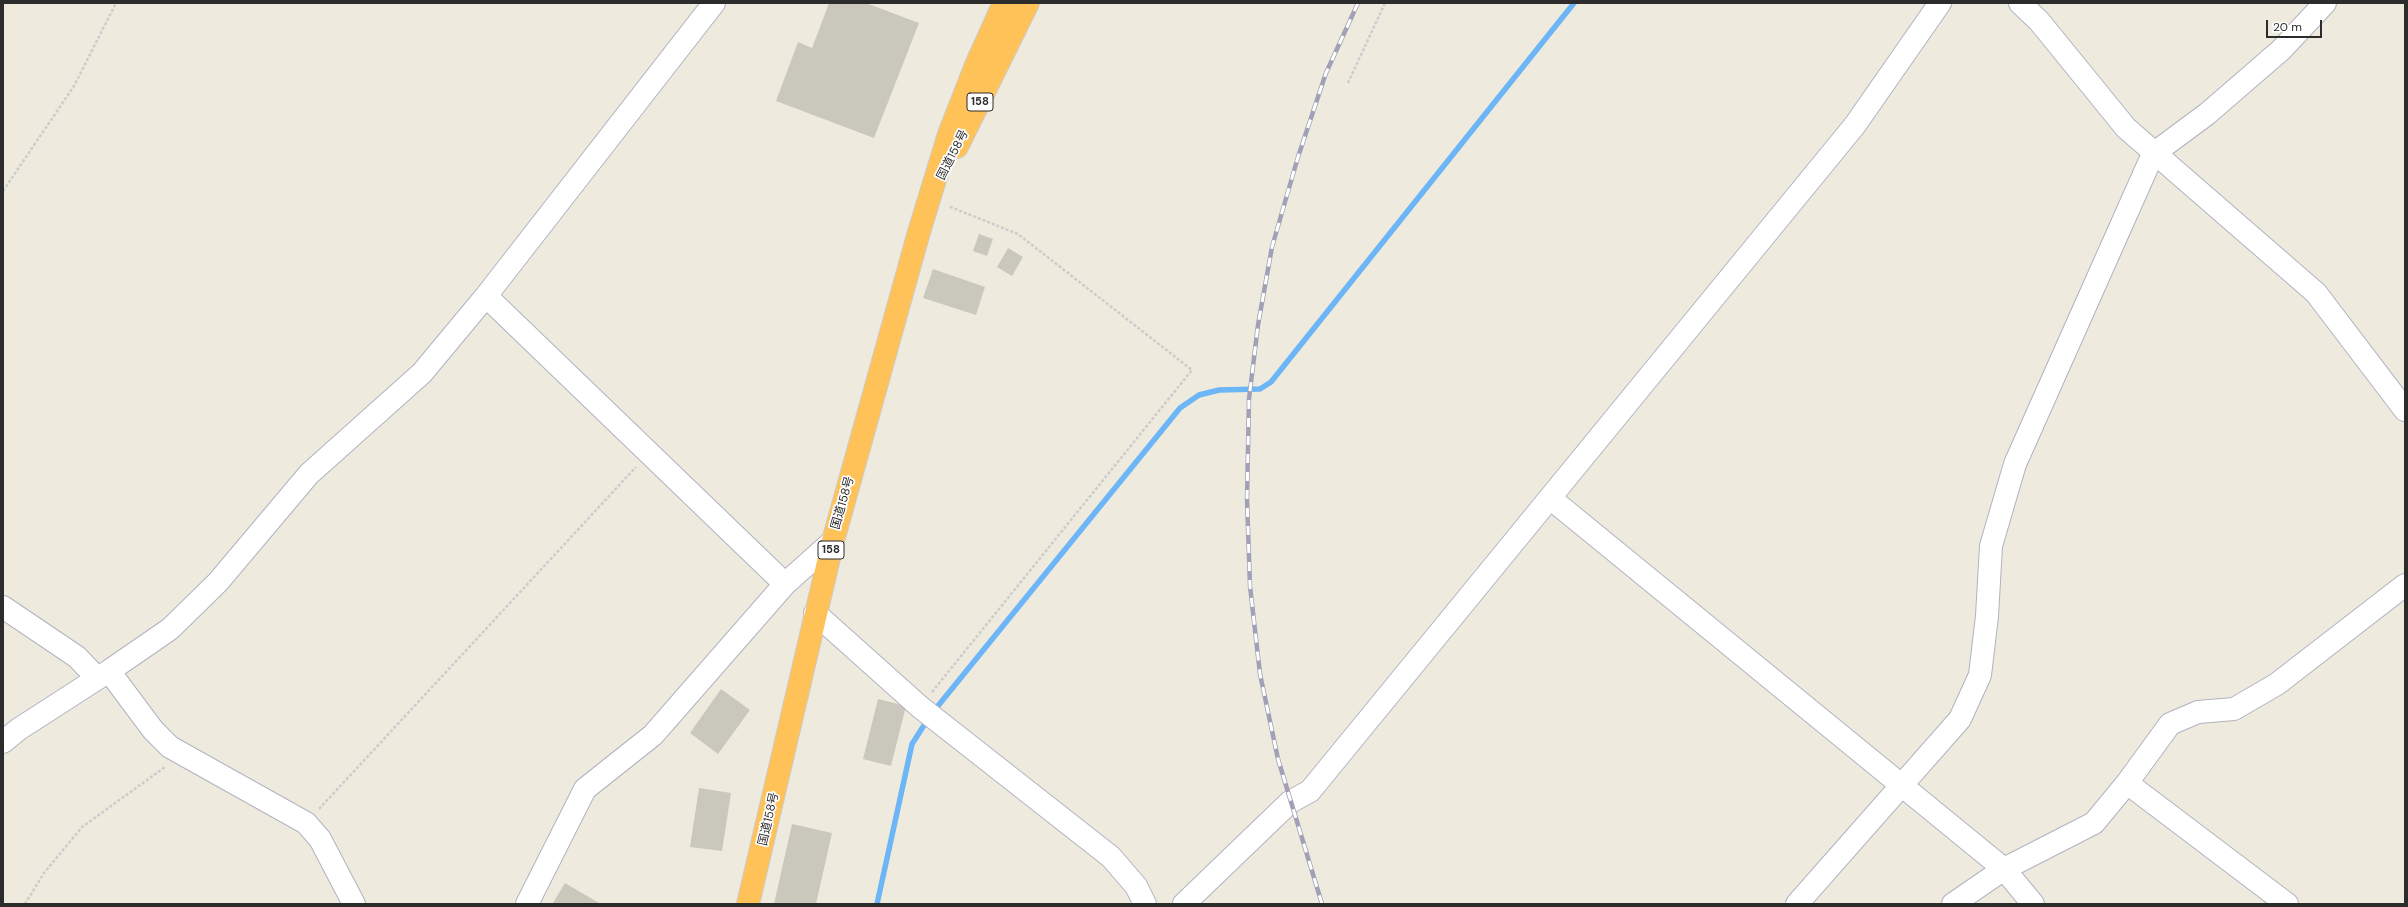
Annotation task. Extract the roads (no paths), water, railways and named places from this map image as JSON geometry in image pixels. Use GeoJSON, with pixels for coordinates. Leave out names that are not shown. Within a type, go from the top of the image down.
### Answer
{"type":"FeatureCollection","features":[{"type":"Feature","properties":{"kind":"highway","name":"国道158号"},"geometry":{"type":"LineString","coordinates":[[748,904],[833,541],[949,134],[976,65],[1004,3]]}},
{"type":"Feature","properties":{"kind":"highway","name":"国道158号"},"geometry":{"type":"LineString","coordinates":[[930,200],[996,71],[1028,3]]}},
{"type":"Feature","properties":{"kind":"street"},"geometry":{"type":"LineString","coordinates":[[3,742],[19,729],[170,629],[218,582],[309,474],[422,372],[486,296],[714,3]]}},
{"type":"Feature","properties":{"kind":"street"},"geometry":{"type":"LineString","coordinates":[[1184,904],[1290,802],[1310,791],[1855,125],[1940,3]]}},
{"type":"Feature","properties":{"kind":"street"},"geometry":{"type":"LineString","coordinates":[[2020,3],[2039,21],[2126,128],[2153,154],[2316,293],[2405,410]]}},
{"type":"Feature","properties":{"kind":"street"},"geometry":{"type":"LineString","coordinates":[[1797,904],[1902,787],[1960,719],[1980,675],[1987,616],[1991,546],[2015,464],[2153,154],[2207,114],[2275,55],[2325,3]]}},
{"type":"Feature","properties":{"kind":"street"},"geometry":{"type":"LineString","coordinates":[[486,296],[785,584]]}},
{"type":"Feature","properties":{"kind":"street"},"geometry":{"type":"LineString","coordinates":[[1550,498],[2004,870],[2033,904]]}},
{"type":"Feature","properties":{"kind":"street"},"geometry":{"type":"LineString","coordinates":[[526,904],[585,790],[653,734],[785,584],[833,541]]}},
{"type":"Feature","properties":{"kind":"street"},"geometry":{"type":"LineString","coordinates":[[1953,904],[2004,870],[2094,823],[2127,783],[2170,724],[2198,712],[2234,709],[2277,684],[2405,585]]}},
{"type":"Feature","properties":{"kind":"street"},"geometry":{"type":"LineString","coordinates":[[3,607],[103,674],[170,747],[182,755],[247,788],[306,823],[320,839],[354,904]]}},
{"type":"Feature","properties":{"kind":"street"},"geometry":{"type":"LineString","coordinates":[[815,613],[927,713],[1111,857],[1136,886],[1145,904]]}},
{"type":"Feature","properties":{"kind":"street"},"geometry":{"type":"LineString","coordinates":[[2127,783],[2287,904]]}},
{"type":"Feature","properties":{"kind":"waterway"},"geometry":{"type":"LineString","coordinates":[[933,712],[1180,408],[1199,395],[1219,390],[1260,389],[1271,382],[1574,3]]}},
{"type":"Feature","properties":{"kind":"waterway"},"geometry":{"type":"LineString","coordinates":[[877,904],[912,744],[928,719]]}},
{"type":"Feature","properties":{"kind":"railway"},"geometry":{"type":"LineString","coordinates":[[1322,904],[1278,759],[1260,674],[1250,586],[1247,499],[1249,399],[1258,325],[1272,247],[1298,157],[1326,73],[1358,3]]}}]}
